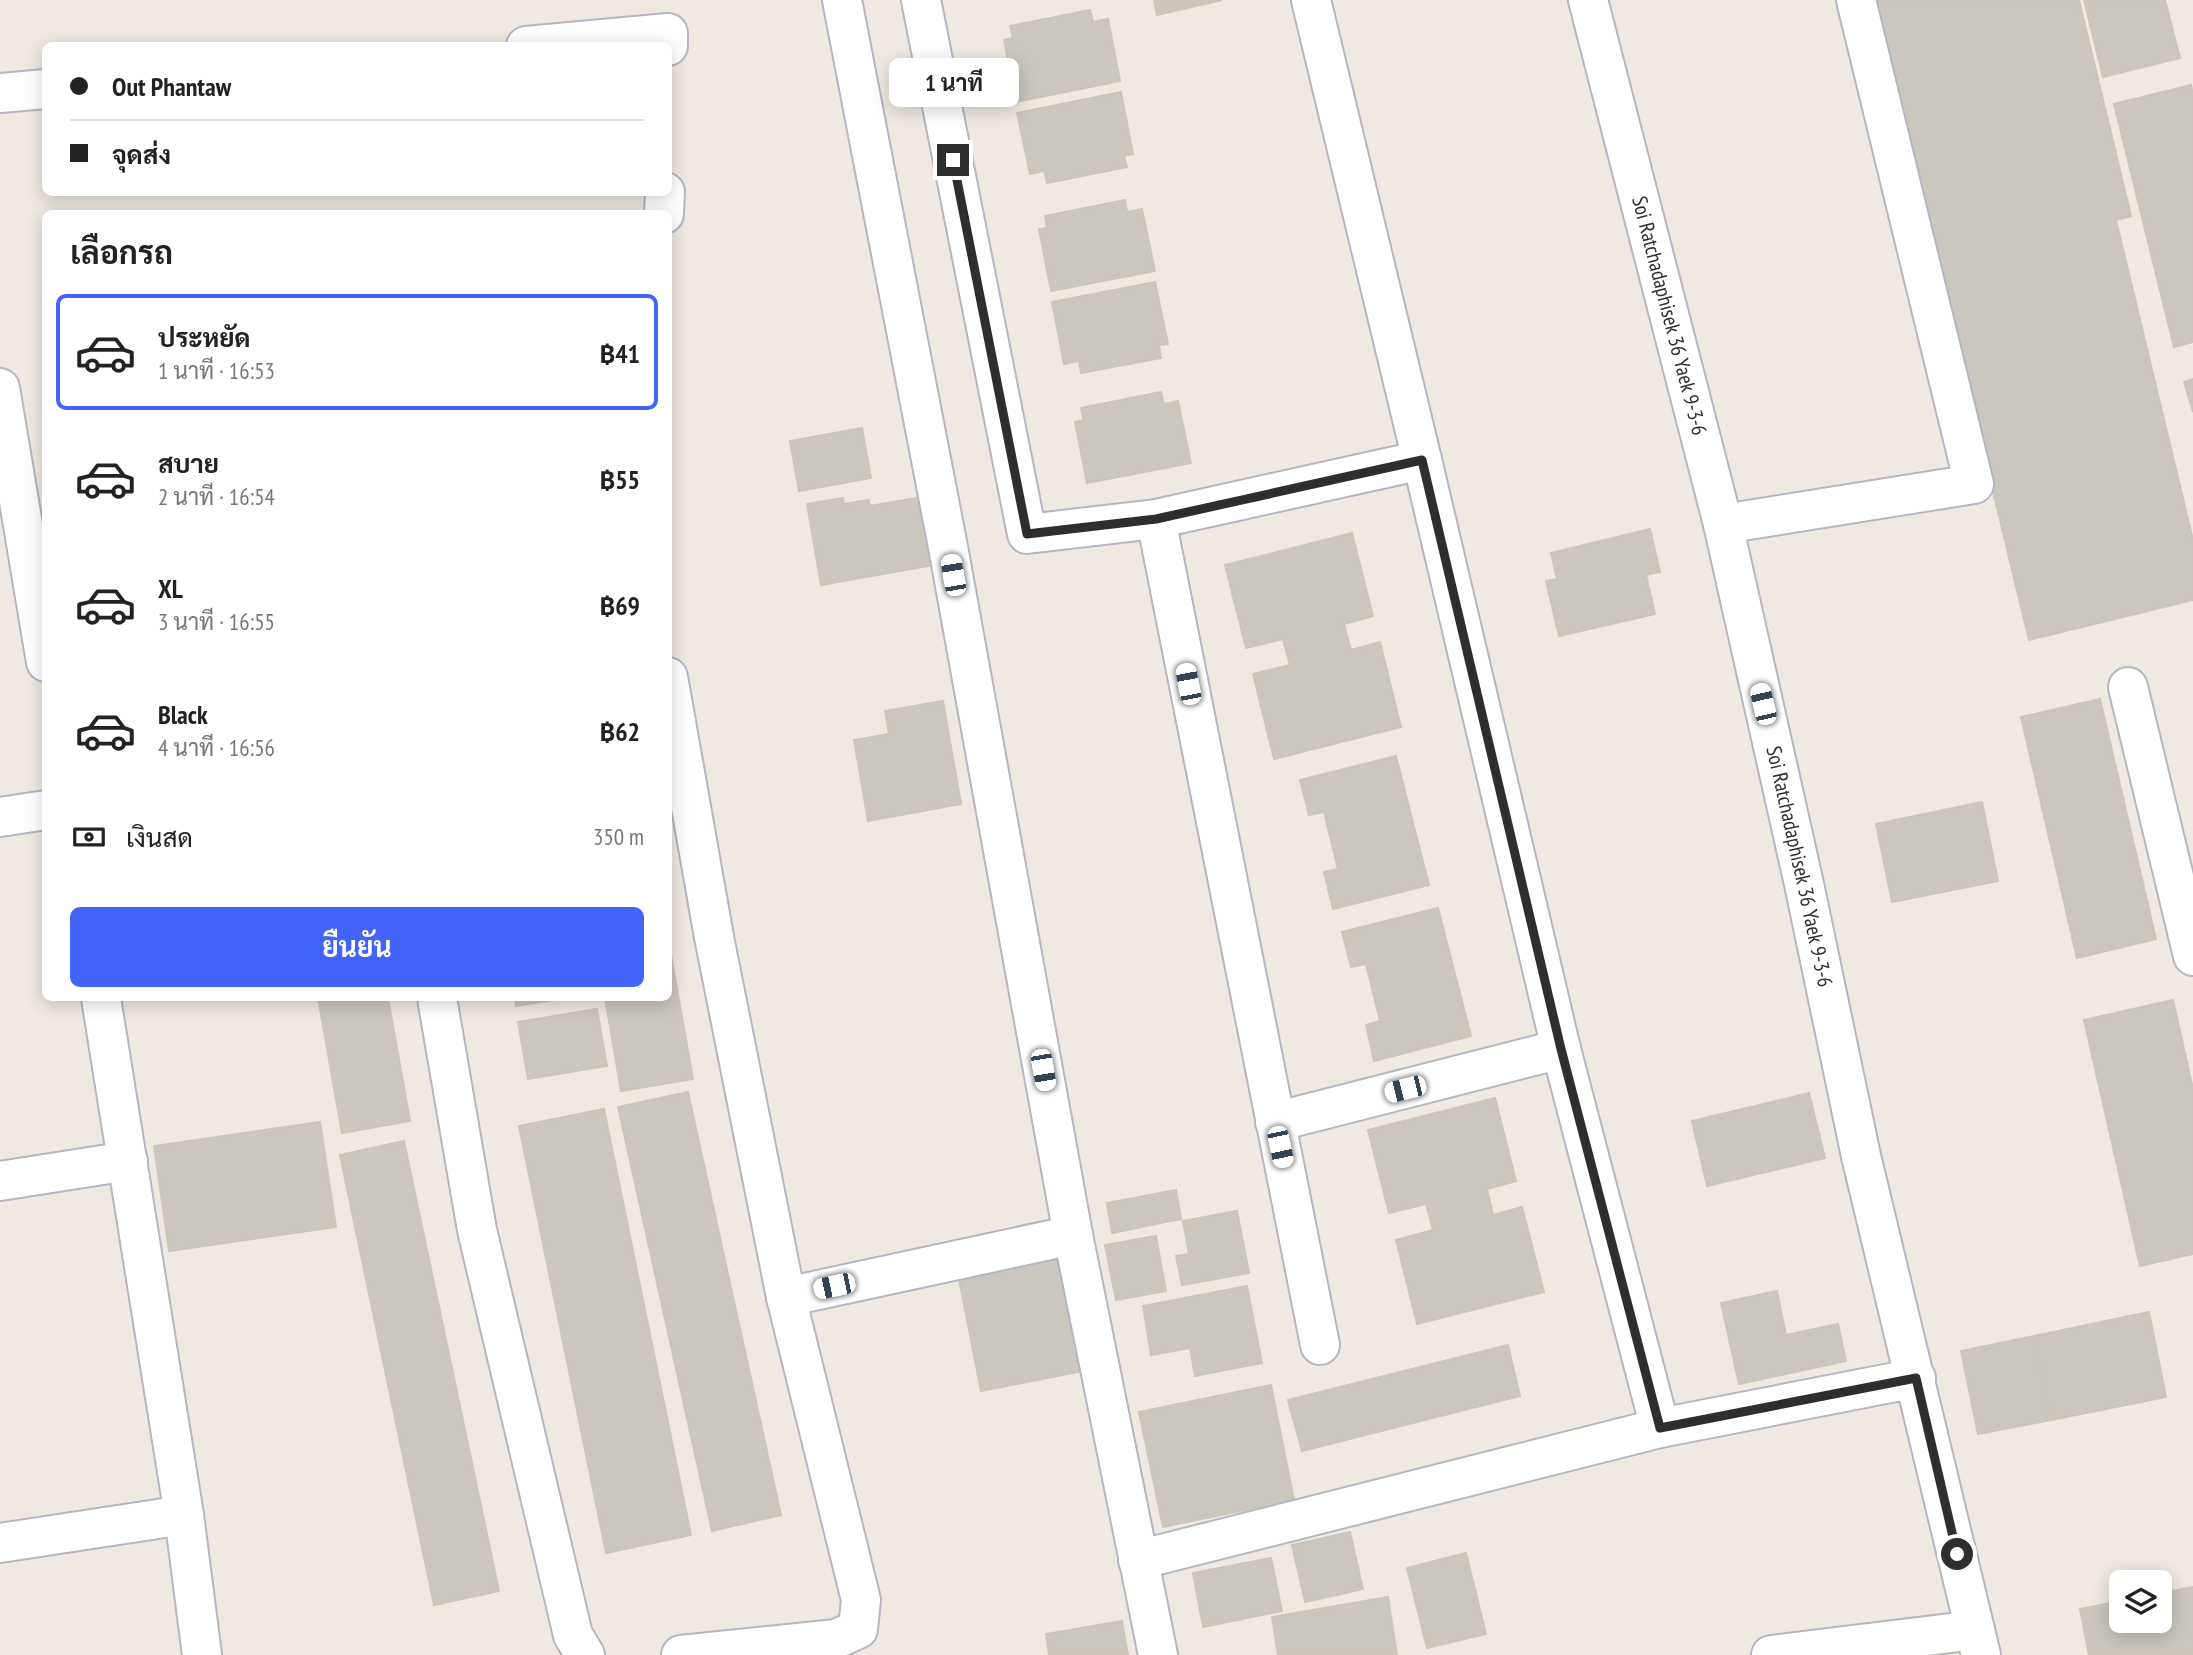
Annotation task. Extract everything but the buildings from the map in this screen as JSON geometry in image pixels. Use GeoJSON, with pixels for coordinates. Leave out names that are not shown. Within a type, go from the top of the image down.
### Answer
{"type":"FeatureCollection","features":[{"type":"Feature","properties":{"kind":"street"},"geometry":{"type":"LineString","coordinates":[[842,0],[948,547],[1073,1235],[1158,1655]]}},
{"type":"Feature","properties":{"kind":"street"},"geometry":{"type":"LineString","coordinates":[[921,0],[1027,534],[1156,519],[1422,460]]}},
{"type":"Feature","properties":{"kind":"street"},"geometry":{"type":"LineString","coordinates":[[1311,0],[1561,1049],[1660,1428]]}},
{"type":"Feature","properties":{"kind":"street","name":"Soi Ratchadaphisek 36 Yaek 9-3-6"},"geometry":{"type":"LineString","coordinates":[[1588,0],[1723,524],[1804,884],[1861,1156],[1978,1642]]}},
{"type":"Feature","properties":{"kind":"street"},"geometry":{"type":"LineString","coordinates":[[1723,524],[1974,484],[1856,0]]}},
{"type":"Feature","properties":{"kind":"street"},"geometry":{"type":"LineString","coordinates":[[570,42],[668,33],[668,42]]}},
{"type":"Feature","properties":{"kind":"street"},"geometry":{"type":"LineString","coordinates":[[0,93],[42,89]]}},
{"type":"Feature","properties":{"kind":"street"},"geometry":{"type":"LineString","coordinates":[[0,388],[3,436],[42,641]]}},
{"type":"Feature","properties":{"kind":"street"},"geometry":{"type":"LineString","coordinates":[[1156,519],[1320,1345]]}},
{"type":"Feature","properties":{"kind":"street"},"geometry":{"type":"LineString","coordinates":[[2128,687],[2193,956]]}},
{"type":"Feature","properties":{"kind":"street"},"geometry":{"type":"LineString","coordinates":[[672,700],[714,937],[786,1297],[861,1600],[858,1629],[836,1639],[681,1655]]}},
{"type":"Feature","properties":{"kind":"street"},"geometry":{"type":"LineString","coordinates":[[0,817],[42,811]]}},
{"type":"Feature","properties":{"kind":"street"},"geometry":{"type":"LineString","coordinates":[[101,1001],[184,1515],[202,1655]]}},
{"type":"Feature","properties":{"kind":"street"},"geometry":{"type":"LineString","coordinates":[[438,1001],[477,1230],[573,1635],[585,1655]]}},
{"type":"Feature","properties":{"kind":"street"},"geometry":{"type":"LineString","coordinates":[[1275,1122],[1561,1049]]}},
{"type":"Feature","properties":{"kind":"street"},"geometry":{"type":"LineString","coordinates":[[0,1181],[128,1161]]}},
{"type":"Feature","properties":{"kind":"street"},"geometry":{"type":"LineString","coordinates":[[786,1297],[1073,1235]]}},
{"type":"Feature","properties":{"kind":"street"},"geometry":{"type":"LineString","coordinates":[[1138,1560],[1660,1428],[1916,1378]]}},
{"type":"Feature","properties":{"kind":"street"},"geometry":{"type":"LineString","coordinates":[[0,1543],[184,1515]]}},
{"type":"Feature","properties":{"kind":"street"},"geometry":{"type":"LineString","coordinates":[[1771,1655],[1978,1642]]}},
{"type":"Feature","properties":{"kind":"route"},"geometry":{"type":"LineString","coordinates":[[953,160],[1027,534],[1156,519],[1422,460],[1561,1049],[1660,1428],[1916,1378],[1957,1554]]}}]}
